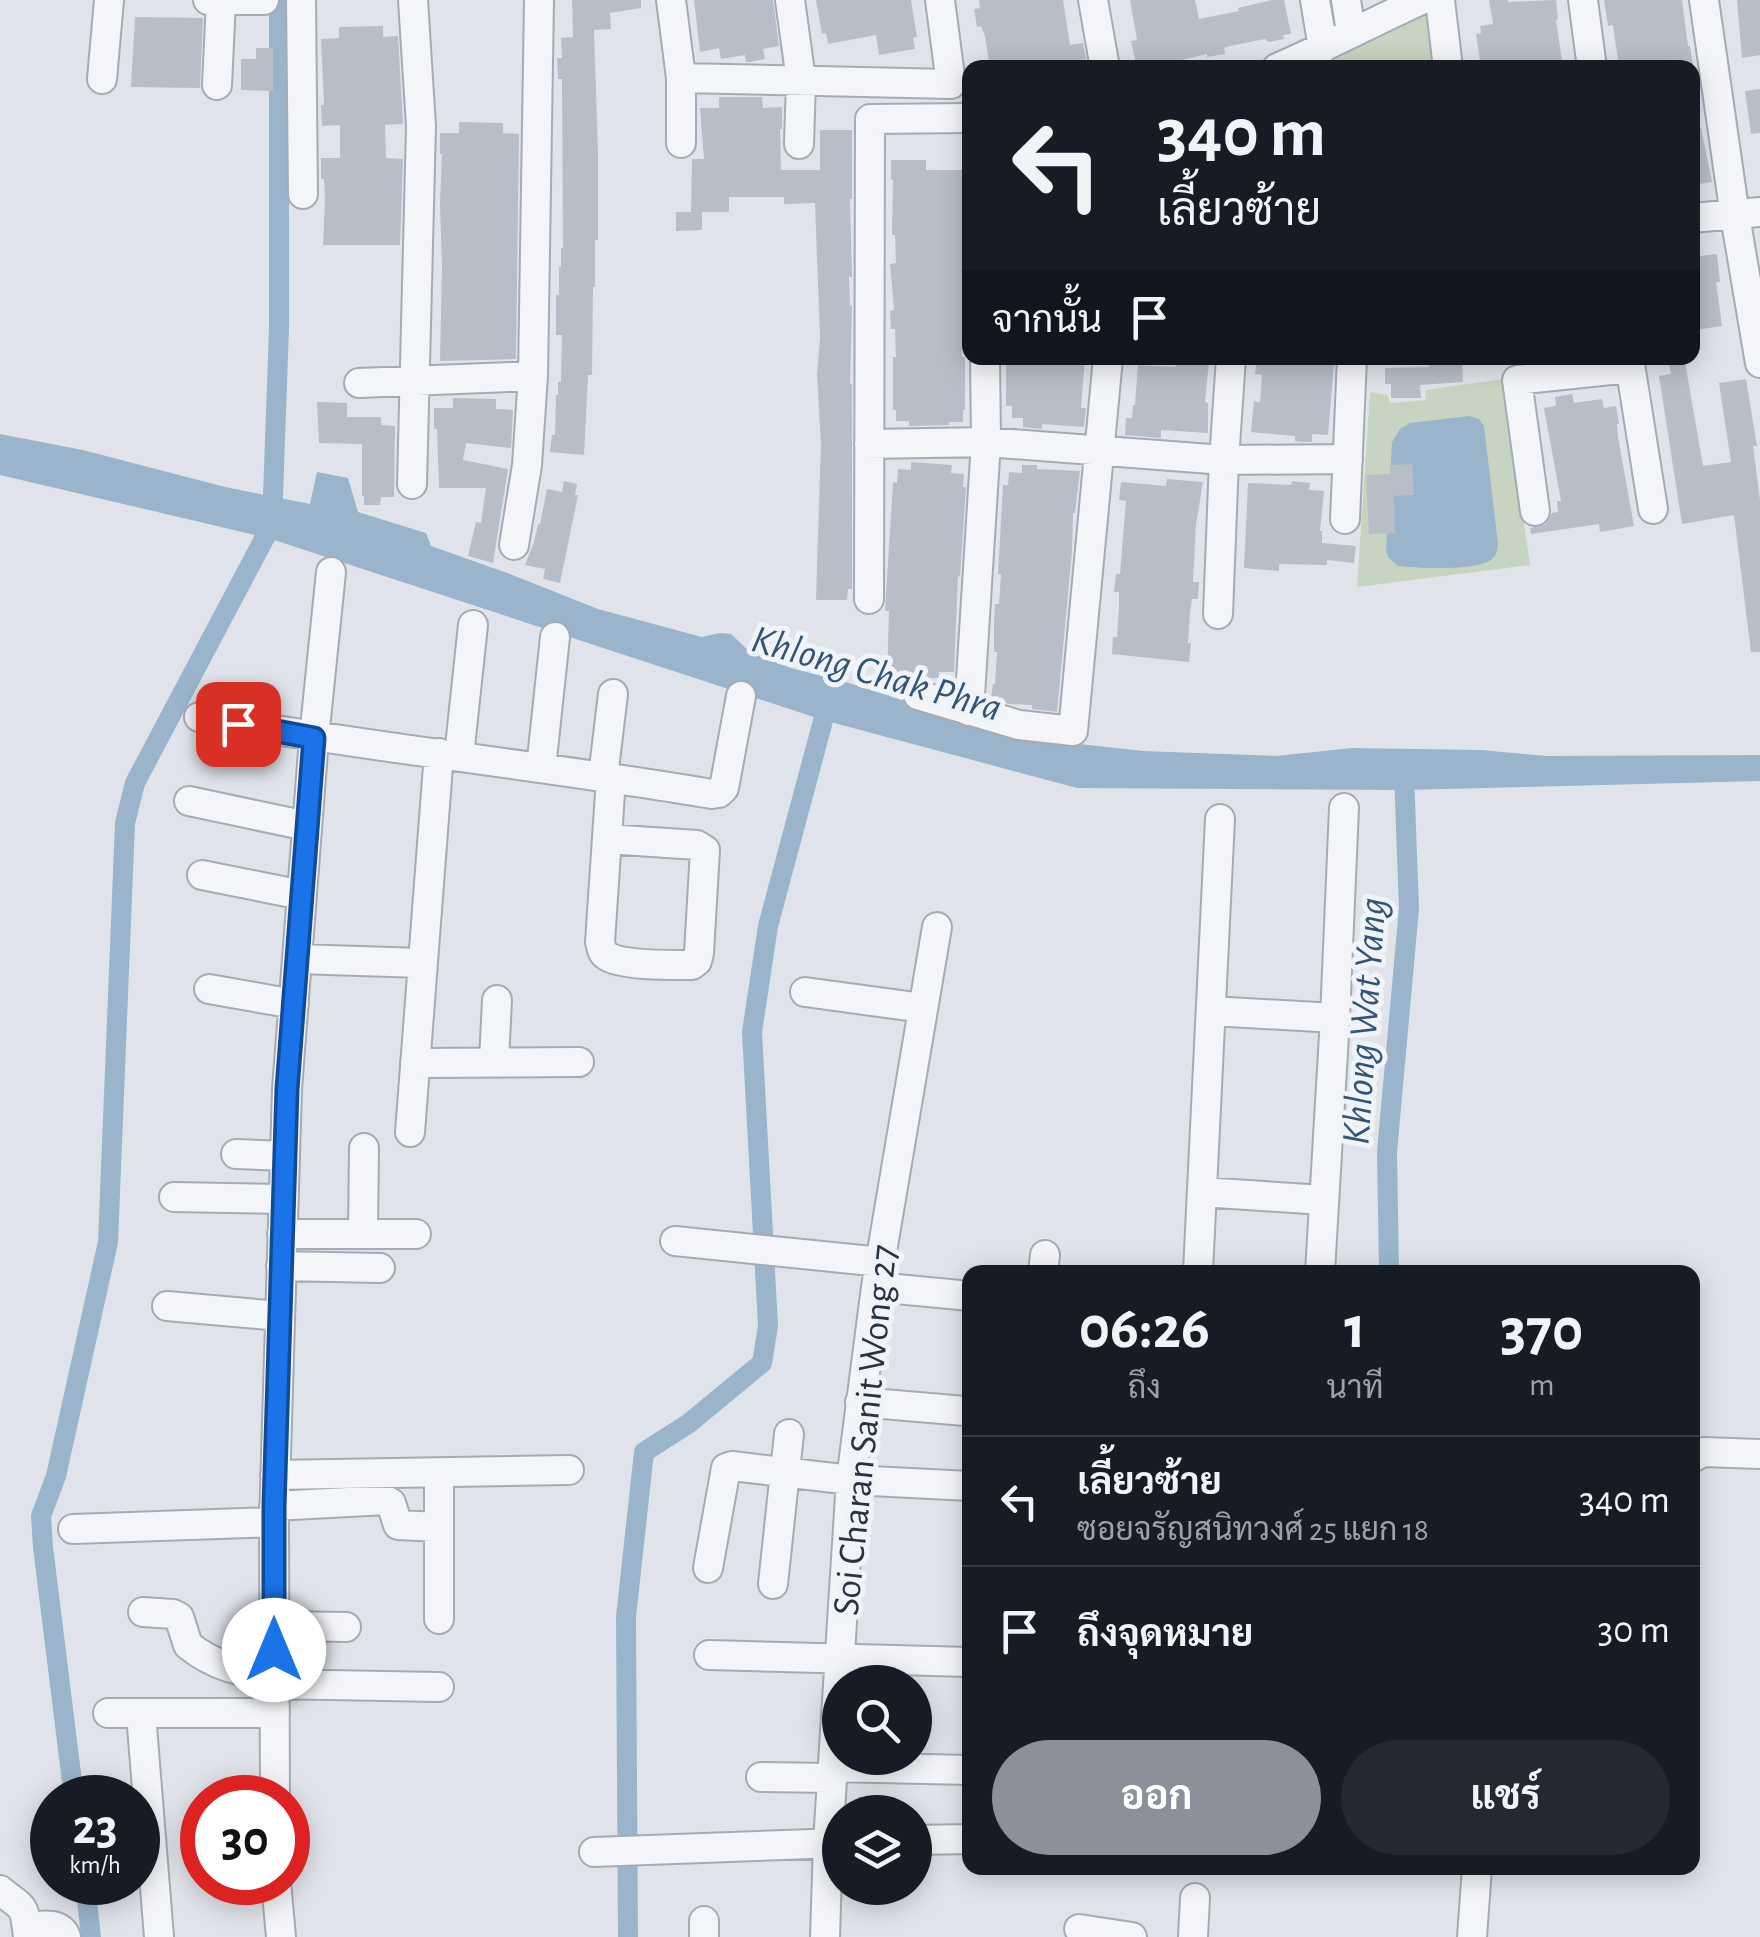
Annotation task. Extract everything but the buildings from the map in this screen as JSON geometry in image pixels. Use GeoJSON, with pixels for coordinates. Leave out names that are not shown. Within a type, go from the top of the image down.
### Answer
{"type":"FeatureCollection","features":[{"type":"Feature","properties":{"kind":"street"},"geometry":{"type":"LineString","coordinates":[[102,78],[109,0]]}},
{"type":"Feature","properties":{"kind":"street"},"geometry":{"type":"LineString","coordinates":[[208,0],[262,0]]}},
{"type":"Feature","properties":{"kind":"street"},"geometry":{"type":"LineString","coordinates":[[217,86],[221,0]]}},
{"type":"Feature","properties":{"kind":"street"},"geometry":{"type":"LineString","coordinates":[[300,0],[303,194]]}},
{"type":"Feature","properties":{"kind":"street"},"geometry":{"type":"LineString","coordinates":[[412,484],[421,126],[413,0]]}},
{"type":"Feature","properties":{"kind":"street"},"geometry":{"type":"LineString","coordinates":[[514,545],[527,465],[534,376],[538,0]]}},
{"type":"Feature","properties":{"kind":"street"},"geometry":{"type":"LineString","coordinates":[[671,0],[681,78],[681,143]]}},
{"type":"Feature","properties":{"kind":"street"},"geometry":{"type":"LineString","coordinates":[[790,0],[801,80],[799,144]]}},
{"type":"Feature","properties":{"kind":"street"},"geometry":{"type":"LineString","coordinates":[[681,78],[951,84],[940,0]]}},
{"type":"Feature","properties":{"kind":"street"},"geometry":{"type":"LineString","coordinates":[[1093,0],[1104,60]]}},
{"type":"Feature","properties":{"kind":"street"},"geometry":{"type":"LineString","coordinates":[[1314,0],[1324,48]]}},
{"type":"Feature","properties":{"kind":"street"},"geometry":{"type":"LineString","coordinates":[[1346,0],[1351,32]]}},
{"type":"Feature","properties":{"kind":"street"},"geometry":{"type":"LineString","coordinates":[[1296,60],[1421,0]]}},
{"type":"Feature","properties":{"kind":"street"},"geometry":{"type":"LineString","coordinates":[[1440,0],[1447,60]]}},
{"type":"Feature","properties":{"kind":"street"},"geometry":{"type":"LineString","coordinates":[[1582,0],[1591,60]]}},
{"type":"Feature","properties":{"kind":"street"},"geometry":{"type":"LineString","coordinates":[[1704,0],[1748,214],[1760,362]]}},
{"type":"Feature","properties":{"kind":"street"},"geometry":{"type":"LineString","coordinates":[[869,599],[870,120],[962,118]]}},
{"type":"Feature","properties":{"kind":"street"},"geometry":{"type":"LineString","coordinates":[[1700,217],[1748,214]]}},
{"type":"Feature","properties":{"kind":"street"},"geometry":{"type":"LineString","coordinates":[[969,712],[986,442],[985,365]]}},
{"type":"Feature","properties":{"kind":"street"},"geometry":{"type":"LineString","coordinates":[[918,695],[1019,725],[1072,731],[1107,365]]}},
{"type":"Feature","properties":{"kind":"street"},"geometry":{"type":"LineString","coordinates":[[1218,614],[1231,365]]}},
{"type":"Feature","properties":{"kind":"street"},"geometry":{"type":"LineString","coordinates":[[1345,518],[1352,365]]}},
{"type":"Feature","properties":{"kind":"street"},"geometry":{"type":"LineString","coordinates":[[1535,510],[1517,380],[1611,365]]}},
{"type":"Feature","properties":{"kind":"street"},"geometry":{"type":"LineString","coordinates":[[1630,365],[1653,508]]}},
{"type":"Feature","properties":{"kind":"street"},"geometry":{"type":"LineString","coordinates":[[359,383],[534,376]]}},
{"type":"Feature","properties":{"kind":"street"},"geometry":{"type":"LineString","coordinates":[[869,444],[986,442],[1224,460],[1348,459]]}},
{"type":"Feature","properties":{"kind":"street"},"geometry":{"type":"LineString","coordinates":[[275,1775],[274,1514],[287,1089],[331,572]]}},
{"type":"Feature","properties":{"kind":"street"},"geometry":{"type":"LineString","coordinates":[[410,1132],[422,964],[449,755],[474,625]]}},
{"type":"Feature","properties":{"kind":"street"},"geometry":{"type":"LineString","coordinates":[[541,768],[556,637]]}},
{"type":"Feature","properties":{"kind":"street"},"geometry":{"type":"LineString","coordinates":[[606,839],[698,845],[704,850],[699,953],[692,966],[643,964],[609,958],[602,952],[600,942],[612,694]]}},
{"type":"Feature","properties":{"kind":"street"},"geometry":{"type":"LineString","coordinates":[[199,717],[314,738],[712,794],[724,788],[741,696]]}},
{"type":"Feature","properties":{"kind":"street"},"geometry":{"type":"LineString","coordinates":[[189,801],[307,826]]}},
{"type":"Feature","properties":{"kind":"street"},"geometry":{"type":"LineString","coordinates":[[1320,1265],[1344,808]]}},
{"type":"Feature","properties":{"kind":"street"},"geometry":{"type":"LineString","coordinates":[[1198,1265],[1220,819]]}},
{"type":"Feature","properties":{"kind":"street"},"geometry":{"type":"LineString","coordinates":[[202,875],[302,894]]}},
{"type":"Feature","properties":{"kind":"street","name":"Soi Charan Sanit Wong 27"},"geometry":{"type":"LineString","coordinates":[[839,1665],[860,1402],[937,926]]}},
{"type":"Feature","properties":{"kind":"street"},"geometry":{"type":"LineString","coordinates":[[297,959],[422,964]]}},
{"type":"Feature","properties":{"kind":"street"},"geometry":{"type":"LineString","coordinates":[[209,989],[294,1004]]}},
{"type":"Feature","properties":{"kind":"street"},"geometry":{"type":"LineString","coordinates":[[805,992],[922,1008]]}},
{"type":"Feature","properties":{"kind":"street"},"geometry":{"type":"LineString","coordinates":[[494,1062],[497,1000]]}},
{"type":"Feature","properties":{"kind":"street"},"geometry":{"type":"LineString","coordinates":[[1211,1011],[1335,1018]]}},
{"type":"Feature","properties":{"kind":"street"},"geometry":{"type":"LineString","coordinates":[[415,1063],[580,1062]]}},
{"type":"Feature","properties":{"kind":"street"},"geometry":{"type":"LineString","coordinates":[[363,1234],[364,1148]]}},
{"type":"Feature","properties":{"kind":"street"},"geometry":{"type":"LineString","coordinates":[[236,1154],[285,1156]]}},
{"type":"Feature","properties":{"kind":"street"},"geometry":{"type":"LineString","coordinates":[[1202,1192],[1323,1200]]}},
{"type":"Feature","properties":{"kind":"street"},"geometry":{"type":"LineString","coordinates":[[174,1196],[283,1199]]}},
{"type":"Feature","properties":{"kind":"street"},"geometry":{"type":"LineString","coordinates":[[282,1234],[416,1234]]}},
{"type":"Feature","properties":{"kind":"street"},"geometry":{"type":"LineString","coordinates":[[676,1241],[780,1252],[962,1294]]}},
{"type":"Feature","properties":{"kind":"street"},"geometry":{"type":"LineString","coordinates":[[281,1266],[380,1268]]}},
{"type":"Feature","properties":{"kind":"street"},"geometry":{"type":"LineString","coordinates":[[168,1306],[280,1316]]}},
{"type":"Feature","properties":{"kind":"street"},"geometry":{"type":"LineString","coordinates":[[860,1402],[962,1411]]}},
{"type":"Feature","properties":{"kind":"street"},"geometry":{"type":"LineString","coordinates":[[773,1584],[790,1434]]}},
{"type":"Feature","properties":{"kind":"street"},"geometry":{"type":"LineString","coordinates":[[1700,1454],[1760,1454]]}},
{"type":"Feature","properties":{"kind":"street"},"geometry":{"type":"LineString","coordinates":[[708,1568],[726,1468],[732,1466],[851,1480],[962,1486]]}},
{"type":"Feature","properties":{"kind":"street"},"geometry":{"type":"LineString","coordinates":[[275,1476],[569,1470]]}},
{"type":"Feature","properties":{"kind":"street"},"geometry":{"type":"LineString","coordinates":[[439,1618],[440,1478]]}},
{"type":"Feature","properties":{"kind":"street"},"geometry":{"type":"LineString","coordinates":[[74,1528],[274,1514],[386,1500],[392,1504],[398,1525],[439,1527]]}},
{"type":"Feature","properties":{"kind":"street"},"geometry":{"type":"LineString","coordinates":[[143,1612],[180,1617],[188,1644],[220,1665],[245,1673],[274,1680],[439,1687]]}},
{"type":"Feature","properties":{"kind":"street"},"geometry":{"type":"LineString","coordinates":[[274,1626],[346,1626]]}},
{"type":"Feature","properties":{"kind":"street"},"geometry":{"type":"LineString","coordinates":[[709,1655],[962,1662]]}},
{"type":"Feature","properties":{"kind":"street"},"geometry":{"type":"LineString","coordinates":[[108,1713],[274,1713]]}},
{"type":"Feature","properties":{"kind":"street"},"geometry":{"type":"LineString","coordinates":[[141,1714],[159,1937]]}},
{"type":"Feature","properties":{"kind":"street"},"geometry":{"type":"LineString","coordinates":[[932,1771],[962,1770]]}},
{"type":"Feature","properties":{"kind":"street"},"geometry":{"type":"LineString","coordinates":[[761,1778],[822,1774]]}},
{"type":"Feature","properties":{"kind":"street"},"geometry":{"type":"LineString","coordinates":[[932,1839],[962,1838]]}},
{"type":"Feature","properties":{"kind":"street"},"geometry":{"type":"LineString","coordinates":[[594,1852],[822,1843]]}},
{"type":"Feature","properties":{"kind":"street"},"geometry":{"type":"LineString","coordinates":[[1472,1937],[1476,1875]]}},
{"type":"Feature","properties":{"kind":"street"},"geometry":{"type":"LineString","coordinates":[[0,1890],[23,1908],[27,1932],[55,1926],[64,1930],[66,1937]]}},
{"type":"Feature","properties":{"kind":"street"},"geometry":{"type":"LineString","coordinates":[[1193,1937],[1195,1898]]}},
{"type":"Feature","properties":{"kind":"street"},"geometry":{"type":"LineString","coordinates":[[278,1905],[281,1937]]}},
{"type":"Feature","properties":{"kind":"street","name":"Soi Charan Sanit Wong 27"},"geometry":{"type":"LineString","coordinates":[[826,1937],[829,1905]]}},
{"type":"Feature","properties":{"kind":"street"},"geometry":{"type":"LineString","coordinates":[[1079,1929],[1132,1937]]}},
{"type":"Feature","properties":{"kind":"green space"},"geometry":{"type":"Polygon","coordinates":[[[1432,10],[1439,60],[1331,60],[1384,29],[1432,10]]]}},
{"type":"Feature","properties":{"kind":"green space"},"geometry":{"type":"Polygon","coordinates":[[[1503,379],[1530,565],[1357,587],[1370,392],[1388,395],[1390,403],[1425,400],[1426,390],[1503,379]]]}},
{"type":"Feature","properties":{"kind":"water"},"geometry":{"type":"Polygon","coordinates":[[[1469,416],[1479,419],[1484,426],[1496,553],[1486,562],[1462,567],[1398,566],[1386,550],[1392,442],[1400,429],[1410,423],[1469,416]]]}},
{"type":"Feature","properties":{"kind":"water"},"geometry":{"type":"Polygon","coordinates":[[[0,434],[310,504],[317,472],[348,478],[358,512],[426,533],[431,546],[598,609],[702,637],[731,634],[751,653],[791,668],[1016,737],[1143,751],[1276,756],[1352,748],[1482,750],[1546,756],[1760,755],[1760,781],[1404,790],[1077,788],[823,720],[268,538],[0,475],[0,434]]]}},
{"type":"Feature","properties":{"kind":"waterway"},"geometry":{"type":"LineString","coordinates":[[71,1775],[41,1516],[56,1476],[108,1242],[125,823],[135,783],[272,524],[279,329],[279,0]]}},
{"type":"Feature","properties":{"kind":"waterway"},"geometry":{"type":"LineString","coordinates":[[628,1937],[626,1617],[644,1452],[688,1424],[762,1363],[768,1326],[752,1032],[768,926],[827,706]]}},
{"type":"Feature","properties":{"kind":"waterway","name":"Khlong Wat Yang"},"geometry":{"type":"LineString","coordinates":[[1389,1265],[1387,1152],[1409,908],[1404,775]]}},
{"type":"Feature","properties":{"kind":"waterway"},"geometry":{"type":"LineString","coordinates":[[88,1905],[91,1937]]}},
{"type":"Feature","properties":{"kind":"route"},"geometry":{"type":"LineString","coordinates":[[238,724],[314,738],[287,1089],[274,1506],[274,1650]]}},
{"type":"Feature","properties":{"kind":"water label","name":"Khlong Chak Phra"},"geometry":{"type":"Point","coordinates":[877,672]}}]}
